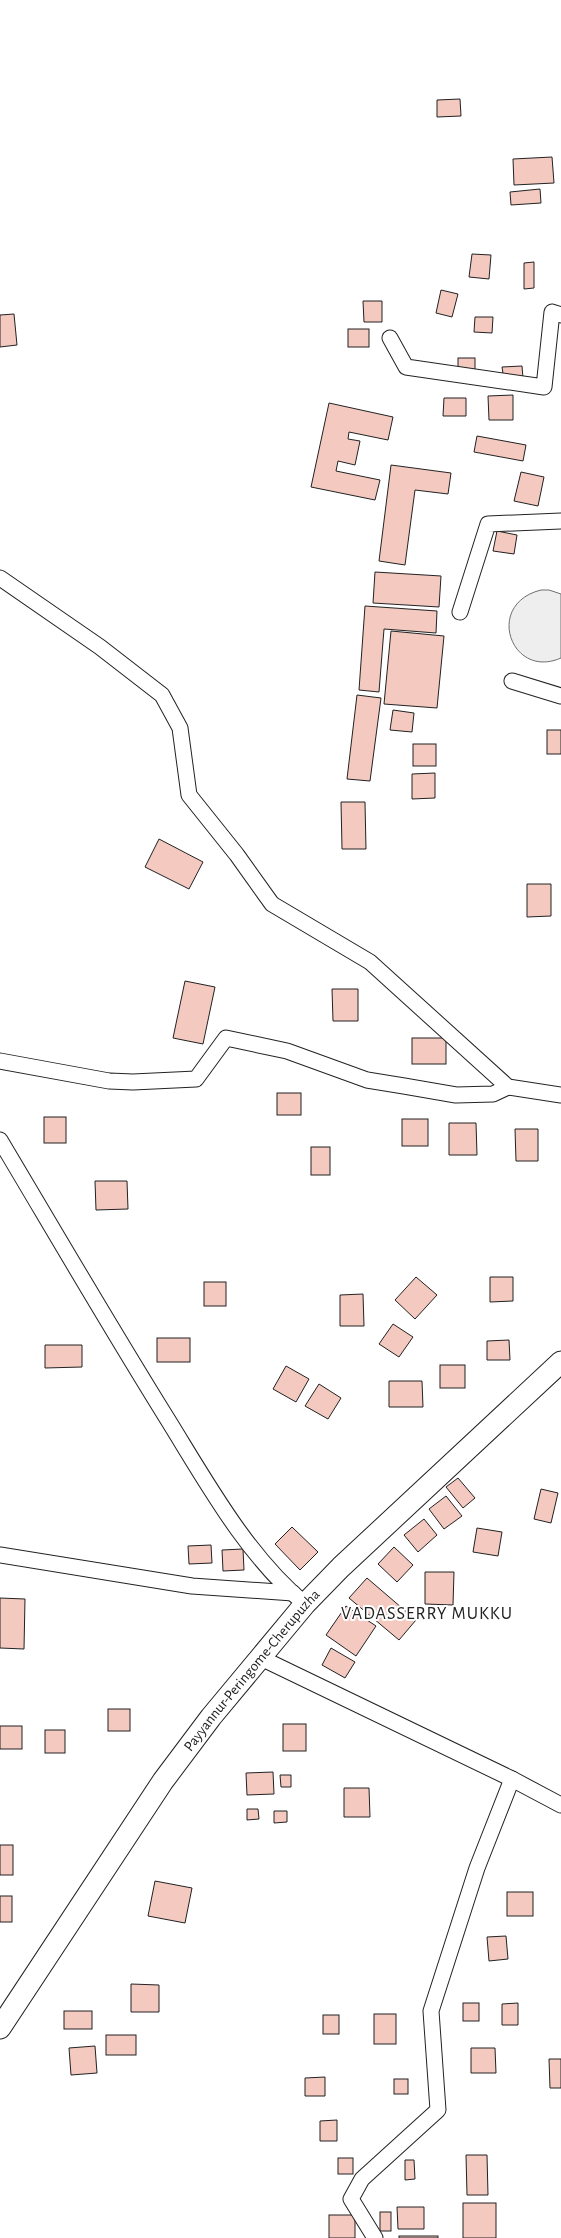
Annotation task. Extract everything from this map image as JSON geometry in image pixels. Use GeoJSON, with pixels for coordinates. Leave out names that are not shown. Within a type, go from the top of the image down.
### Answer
{"type":"FeatureCollection","features":[{"type":"Feature","properties":{"kind":"main road","name":"Payyannur-Peringome-Cherupuzha"},"geometry":{"type":"LineString","coordinates":[[0,2028],[163,1781],[211,1717],[260,1658],[299,1598],[341,1567],[561,1362]]}},
{"type":"Feature","properties":{"kind":"street"},"geometry":{"type":"LineString","coordinates":[[390,338],[406,367],[544,387],[552,312],[561,315]]}},
{"type":"Feature","properties":{"kind":"street"},"geometry":{"type":"LineString","coordinates":[[460,612],[488,524],[561,521]]}},
{"type":"Feature","properties":{"kind":"street"},"geometry":{"type":"LineString","coordinates":[[0,578],[100,646],[162,696],[180,728],[189,795],[237,855],[272,904],[370,962],[508,1086],[561,1096]]}},
{"type":"Feature","properties":{"kind":"street"},"geometry":{"type":"LineString","coordinates":[[512,681],[561,696]]}},
{"type":"Feature","properties":{"kind":"street"},"geometry":{"type":"LineString","coordinates":[[0,1061],[109,1081],[133,1082],[196,1078],[226,1038],[287,1051],[367,1080],[456,1095],[494,1094],[508,1086]]}},
{"type":"Feature","properties":{"kind":"street"},"geometry":{"type":"LineString","coordinates":[[0,1140],[222,1507],[266,1564],[299,1598]]}},
{"type":"Feature","properties":{"kind":"street"},"geometry":{"type":"LineString","coordinates":[[0,1555],[192,1586],[299,1598]]}},
{"type":"Feature","properties":{"kind":"street"},"geometry":{"type":"LineString","coordinates":[[260,1658],[512,1779],[561,1806]]}},
{"type":"Feature","properties":{"kind":"street"},"geometry":{"type":"LineString","coordinates":[[375,2238],[351,2199],[362,2179],[438,2110],[431,2011],[477,1868],[512,1779]]}},
{"type":"Feature","properties":{"kind":"shaded area"},"geometry":{"type":"Polygon","coordinates":[[[541,590],[549,590],[561,594],[561,658],[543,662],[529,659],[518,650],[511,638],[509,623],[513,610],[523,598],[541,590]]]}},
{"type":"Feature","properties":{"kind":"building"},"geometry":{"type":"Polygon","coordinates":[[[460,99],[461,116],[437,117],[437,100],[460,99]]]}},
{"type":"Feature","properties":{"kind":"building"},"geometry":{"type":"Polygon","coordinates":[[[552,157],[554,183],[514,185],[513,159],[552,157]]]}},
{"type":"Feature","properties":{"kind":"building"},"geometry":{"type":"Polygon","coordinates":[[[540,189],[541,203],[511,205],[510,192],[540,189]]]}},
{"type":"Feature","properties":{"kind":"building"},"geometry":{"type":"Polygon","coordinates":[[[472,254],[491,255],[489,279],[469,277],[472,254]]]}},
{"type":"Feature","properties":{"kind":"building"},"geometry":{"type":"Polygon","coordinates":[[[534,262],[534,288],[524,289],[524,263],[534,262]]]}},
{"type":"Feature","properties":{"kind":"building"},"geometry":{"type":"Polygon","coordinates":[[[441,290],[458,294],[452,317],[436,313],[441,290]]]}},
{"type":"Feature","properties":{"kind":"building"},"geometry":{"type":"Polygon","coordinates":[[[363,301],[382,301],[382,322],[364,322],[363,301]]]}},
{"type":"Feature","properties":{"kind":"building"},"geometry":{"type":"Polygon","coordinates":[[[14,314],[17,345],[0,347],[0,315],[14,314]]]}},
{"type":"Feature","properties":{"kind":"building"},"geometry":{"type":"Polygon","coordinates":[[[475,317],[493,317],[492,333],[474,332],[475,317]]]}},
{"type":"Feature","properties":{"kind":"building"},"geometry":{"type":"Polygon","coordinates":[[[348,329],[369,329],[369,347],[348,347],[348,329]]]}},
{"type":"Feature","properties":{"kind":"building"},"geometry":{"type":"Polygon","coordinates":[[[458,358],[475,358],[475,372],[458,372],[458,358]]]}},
{"type":"Feature","properties":{"kind":"building"},"geometry":{"type":"Polygon","coordinates":[[[522,366],[523,378],[504,380],[502,367],[522,366]]]}},
{"type":"Feature","properties":{"kind":"building"},"geometry":{"type":"Polygon","coordinates":[[[513,395],[513,420],[489,420],[488,396],[513,395]]]}},
{"type":"Feature","properties":{"kind":"building"},"geometry":{"type":"Polygon","coordinates":[[[444,398],[466,398],[466,416],[443,416],[444,398]]]}},
{"type":"Feature","properties":{"kind":"building"},"geometry":{"type":"Polygon","coordinates":[[[329,403],[393,417],[388,440],[349,432],[348,439],[360,441],[355,465],[338,461],[336,471],[380,480],[375,500],[311,487],[329,403]]]}},
{"type":"Feature","properties":{"kind":"building"},"geometry":{"type":"Polygon","coordinates":[[[477,436],[526,445],[523,461],[474,452],[477,436]]]}},
{"type":"Feature","properties":{"kind":"building"},"geometry":{"type":"Polygon","coordinates":[[[391,465],[451,473],[448,494],[415,490],[405,565],[379,561],[391,465]]]}},
{"type":"Feature","properties":{"kind":"building"},"geometry":{"type":"Polygon","coordinates":[[[521,472],[544,477],[538,506],[514,501],[521,472]]]}},
{"type":"Feature","properties":{"kind":"building"},"geometry":{"type":"Polygon","coordinates":[[[497,531],[517,535],[514,554],[493,551],[497,531]]]}},
{"type":"Feature","properties":{"kind":"building"},"geometry":{"type":"Polygon","coordinates":[[[375,572],[441,576],[439,607],[373,603],[375,572]]]}},
{"type":"Feature","properties":{"kind":"building"},"geometry":{"type":"Polygon","coordinates":[[[365,606],[437,611],[436,633],[384,629],[379,692],[359,690],[365,606]]]}},
{"type":"Feature","properties":{"kind":"building"},"geometry":{"type":"Polygon","coordinates":[[[391,631],[444,636],[437,708],[384,704],[391,631]]]}},
{"type":"Feature","properties":{"kind":"building"},"geometry":{"type":"Polygon","coordinates":[[[357,695],[381,698],[370,781],[347,779],[357,695]]]}},
{"type":"Feature","properties":{"kind":"building"},"geometry":{"type":"Polygon","coordinates":[[[393,710],[414,713],[412,732],[390,730],[393,710]]]}},
{"type":"Feature","properties":{"kind":"building"},"geometry":{"type":"Polygon","coordinates":[[[547,730],[561,730],[561,754],[547,754],[547,730]]]}},
{"type":"Feature","properties":{"kind":"building"},"geometry":{"type":"Polygon","coordinates":[[[413,744],[436,744],[436,766],[413,766],[413,744]]]}},
{"type":"Feature","properties":{"kind":"building"},"geometry":{"type":"Polygon","coordinates":[[[435,773],[435,798],[412,799],[412,774],[435,773]]]}},
{"type":"Feature","properties":{"kind":"building"},"geometry":{"type":"Polygon","coordinates":[[[341,802],[365,802],[366,849],[342,849],[341,802]]]}},
{"type":"Feature","properties":{"kind":"building"},"geometry":{"type":"Polygon","coordinates":[[[159,839],[203,862],[189,889],[145,867],[159,839]]]}},
{"type":"Feature","properties":{"kind":"building"},"geometry":{"type":"Polygon","coordinates":[[[527,884],[551,884],[551,916],[527,917],[527,884]]]}},
{"type":"Feature","properties":{"kind":"building"},"geometry":{"type":"Polygon","coordinates":[[[185,981],[215,987],[203,1044],[173,1038],[185,981]]]}},
{"type":"Feature","properties":{"kind":"building"},"geometry":{"type":"Polygon","coordinates":[[[332,989],[358,989],[358,1021],[333,1021],[332,989]]]}},
{"type":"Feature","properties":{"kind":"building"},"geometry":{"type":"Polygon","coordinates":[[[412,1038],[446,1038],[446,1064],[412,1064],[412,1038]]]}},
{"type":"Feature","properties":{"kind":"building"},"geometry":{"type":"Polygon","coordinates":[[[277,1093],[301,1093],[301,1115],[277,1115],[277,1093]]]}},
{"type":"Feature","properties":{"kind":"building"},"geometry":{"type":"Polygon","coordinates":[[[44,1117],[66,1117],[66,1143],[44,1143],[44,1117]]]}},
{"type":"Feature","properties":{"kind":"building"},"geometry":{"type":"Polygon","coordinates":[[[402,1119],[428,1119],[428,1146],[402,1146],[402,1119]]]}},
{"type":"Feature","properties":{"kind":"building"},"geometry":{"type":"Polygon","coordinates":[[[449,1123],[476,1123],[477,1155],[449,1155],[449,1123]]]}},
{"type":"Feature","properties":{"kind":"building"},"geometry":{"type":"Polygon","coordinates":[[[515,1129],[538,1129],[538,1161],[516,1161],[515,1129]]]}},
{"type":"Feature","properties":{"kind":"building"},"geometry":{"type":"Polygon","coordinates":[[[311,1147],[330,1147],[330,1175],[311,1175],[311,1147]]]}},
{"type":"Feature","properties":{"kind":"building"},"geometry":{"type":"Polygon","coordinates":[[[95,1181],[127,1181],[128,1209],[96,1210],[95,1181]]]}},
{"type":"Feature","properties":{"kind":"building"},"geometry":{"type":"Polygon","coordinates":[[[416,1277],[437,1295],[415,1319],[395,1300],[416,1277]]]}},
{"type":"Feature","properties":{"kind":"building"},"geometry":{"type":"Polygon","coordinates":[[[490,1277],[513,1277],[513,1301],[490,1302],[490,1277]]]}},
{"type":"Feature","properties":{"kind":"building"},"geometry":{"type":"Polygon","coordinates":[[[204,1282],[226,1282],[226,1306],[204,1306],[204,1282]]]}},
{"type":"Feature","properties":{"kind":"building"},"geometry":{"type":"Polygon","coordinates":[[[363,1294],[364,1326],[340,1326],[340,1295],[363,1294]]]}},
{"type":"Feature","properties":{"kind":"building"},"geometry":{"type":"Polygon","coordinates":[[[393,1324],[413,1337],[399,1357],[379,1344],[393,1324]]]}},
{"type":"Feature","properties":{"kind":"building"},"geometry":{"type":"Polygon","coordinates":[[[157,1338],[190,1338],[190,1362],[157,1362],[157,1338]]]}},
{"type":"Feature","properties":{"kind":"building"},"geometry":{"type":"Polygon","coordinates":[[[509,1340],[510,1360],[487,1360],[487,1341],[509,1340]]]}},
{"type":"Feature","properties":{"kind":"building"},"geometry":{"type":"Polygon","coordinates":[[[45,1345],[82,1345],[82,1367],[45,1368],[45,1345]]]}},
{"type":"Feature","properties":{"kind":"building"},"geometry":{"type":"Polygon","coordinates":[[[440,1365],[465,1365],[465,1388],[440,1388],[440,1365]]]}},
{"type":"Feature","properties":{"kind":"building"},"geometry":{"type":"Polygon","coordinates":[[[286,1366],[309,1379],[296,1402],[273,1389],[286,1366]]]}},
{"type":"Feature","properties":{"kind":"building"},"geometry":{"type":"Polygon","coordinates":[[[389,1381],[422,1381],[423,1407],[389,1407],[389,1381]]]}},
{"type":"Feature","properties":{"kind":"building"},"geometry":{"type":"Polygon","coordinates":[[[319,1384],[341,1398],[328,1419],[305,1406],[319,1384]]]}},
{"type":"Feature","properties":{"kind":"building"},"geometry":{"type":"Polygon","coordinates":[[[458,1478],[475,1498],[463,1508],[446,1487],[458,1478]]]}},
{"type":"Feature","properties":{"kind":"building"},"geometry":{"type":"Polygon","coordinates":[[[541,1489],[558,1493],[551,1523],[534,1519],[541,1489]]]}},
{"type":"Feature","properties":{"kind":"building"},"geometry":{"type":"Polygon","coordinates":[[[446,1496],[462,1516],[444,1529],[429,1509],[446,1496]]]}},
{"type":"Feature","properties":{"kind":"building"},"geometry":{"type":"Polygon","coordinates":[[[424,1519],[437,1535],[418,1552],[404,1535],[424,1519]]]}},
{"type":"Feature","properties":{"kind":"building"},"geometry":{"type":"Polygon","coordinates":[[[292,1527],[318,1552],[300,1570],[275,1544],[292,1527]]]}},
{"type":"Feature","properties":{"kind":"building"},"geometry":{"type":"Polygon","coordinates":[[[477,1528],[502,1532],[498,1556],[473,1552],[477,1528]]]}},
{"type":"Feature","properties":{"kind":"building"},"geometry":{"type":"Polygon","coordinates":[[[211,1545],[212,1563],[189,1564],[188,1546],[211,1545]]]}},
{"type":"Feature","properties":{"kind":"building"},"geometry":{"type":"Polygon","coordinates":[[[394,1547],[413,1565],[397,1582],[378,1564],[394,1547]]]}},
{"type":"Feature","properties":{"kind":"building"},"geometry":{"type":"Polygon","coordinates":[[[243,1549],[244,1570],[223,1571],[222,1550],[243,1549]]]}},
{"type":"Feature","properties":{"kind":"building"},"geometry":{"type":"Polygon","coordinates":[[[425,1572],[454,1572],[453,1605],[425,1604],[425,1572]]]}},
{"type":"Feature","properties":{"kind":"building"},"geometry":{"type":"Polygon","coordinates":[[[367,1578],[416,1620],[399,1640],[349,1598],[367,1578]]]}},
{"type":"Feature","properties":{"kind":"building"},"geometry":{"type":"Polygon","coordinates":[[[0,1598],[25,1599],[24,1649],[0,1648],[0,1598]]]}},
{"type":"Feature","properties":{"kind":"building"},"geometry":{"type":"Polygon","coordinates":[[[346,1606],[376,1626],[356,1656],[326,1635],[346,1606]]]}},
{"type":"Feature","properties":{"kind":"building"},"geometry":{"type":"Polygon","coordinates":[[[331,1648],[355,1662],[345,1678],[322,1665],[331,1648]]]}},
{"type":"Feature","properties":{"kind":"building"},"geometry":{"type":"Polygon","coordinates":[[[108,1709],[130,1709],[130,1731],[108,1731],[108,1709]]]}},
{"type":"Feature","properties":{"kind":"building"},"geometry":{"type":"Polygon","coordinates":[[[283,1724],[306,1724],[306,1751],[283,1751],[283,1724]]]}},
{"type":"Feature","properties":{"kind":"building"},"geometry":{"type":"Polygon","coordinates":[[[0,1726],[22,1726],[22,1749],[0,1749],[0,1726]]]}},
{"type":"Feature","properties":{"kind":"building"},"geometry":{"type":"Polygon","coordinates":[[[45,1730],[65,1730],[65,1753],[45,1753],[45,1730]]]}},
{"type":"Feature","properties":{"kind":"building"},"geometry":{"type":"Polygon","coordinates":[[[273,1772],[274,1794],[247,1795],[246,1773],[273,1772]]]}},
{"type":"Feature","properties":{"kind":"building"},"geometry":{"type":"Polygon","coordinates":[[[280,1775],[291,1775],[291,1787],[281,1787],[280,1775]]]}},
{"type":"Feature","properties":{"kind":"building"},"geometry":{"type":"Polygon","coordinates":[[[344,1788],[369,1788],[370,1817],[344,1817],[344,1788]]]}},
{"type":"Feature","properties":{"kind":"building"},"geometry":{"type":"Polygon","coordinates":[[[247,1809],[258,1809],[259,1819],[247,1820],[247,1809]]]}},
{"type":"Feature","properties":{"kind":"building"},"geometry":{"type":"Polygon","coordinates":[[[274,1811],[287,1811],[287,1822],[274,1823],[274,1811]]]}},
{"type":"Feature","properties":{"kind":"building"},"geometry":{"type":"Polygon","coordinates":[[[0,1845],[13,1845],[13,1875],[0,1875],[0,1845]]]}},
{"type":"Feature","properties":{"kind":"building"},"geometry":{"type":"Polygon","coordinates":[[[155,1881],[192,1888],[185,1923],[148,1916],[155,1881]]]}},
{"type":"Feature","properties":{"kind":"building"},"geometry":{"type":"Polygon","coordinates":[[[507,1892],[533,1892],[533,1916],[507,1916],[507,1892]]]}},
{"type":"Feature","properties":{"kind":"building"},"geometry":{"type":"Polygon","coordinates":[[[0,1896],[12,1896],[12,1922],[0,1922],[0,1896]]]}},
{"type":"Feature","properties":{"kind":"building"},"geometry":{"type":"Polygon","coordinates":[[[506,1936],[508,1959],[489,1961],[487,1937],[506,1936]]]}},
{"type":"Feature","properties":{"kind":"building"},"geometry":{"type":"Polygon","coordinates":[[[131,1984],[159,1985],[159,2012],[131,2012],[131,1984]]]}},
{"type":"Feature","properties":{"kind":"building"},"geometry":{"type":"Polygon","coordinates":[[[463,2003],[479,2003],[479,2021],[463,2021],[463,2003]]]}},
{"type":"Feature","properties":{"kind":"building"},"geometry":{"type":"Polygon","coordinates":[[[518,2003],[518,2025],[502,2025],[502,2004],[518,2003]]]}},
{"type":"Feature","properties":{"kind":"building"},"geometry":{"type":"Polygon","coordinates":[[[64,2011],[92,2011],[92,2029],[64,2029],[64,2011]]]}},
{"type":"Feature","properties":{"kind":"building"},"geometry":{"type":"Polygon","coordinates":[[[374,2014],[396,2014],[396,2044],[374,2044],[374,2014]]]}},
{"type":"Feature","properties":{"kind":"building"},"geometry":{"type":"Polygon","coordinates":[[[323,2015],[339,2015],[339,2034],[323,2034],[323,2015]]]}},
{"type":"Feature","properties":{"kind":"building"},"geometry":{"type":"Polygon","coordinates":[[[106,2035],[136,2035],[136,2055],[106,2055],[106,2035]]]}},
{"type":"Feature","properties":{"kind":"building"},"geometry":{"type":"Polygon","coordinates":[[[95,2046],[97,2073],[71,2075],[69,2048],[95,2046]]]}},
{"type":"Feature","properties":{"kind":"building"},"geometry":{"type":"Polygon","coordinates":[[[471,2048],[495,2048],[496,2073],[471,2073],[471,2048]]]}},
{"type":"Feature","properties":{"kind":"building"},"geometry":{"type":"Polygon","coordinates":[[[549,2059],[561,2059],[561,2088],[550,2088],[549,2059]]]}},
{"type":"Feature","properties":{"kind":"building"},"geometry":{"type":"Polygon","coordinates":[[[325,2077],[325,2096],[305,2096],[305,2078],[325,2077]]]}},
{"type":"Feature","properties":{"kind":"building"},"geometry":{"type":"Polygon","coordinates":[[[394,2079],[408,2079],[408,2094],[394,2094],[394,2079]]]}},
{"type":"Feature","properties":{"kind":"building"},"geometry":{"type":"Polygon","coordinates":[[[337,2120],[337,2141],[320,2141],[320,2121],[337,2120]]]}},
{"type":"Feature","properties":{"kind":"building"},"geometry":{"type":"Polygon","coordinates":[[[466,2155],[487,2155],[488,2195],[467,2195],[466,2155]]]}},
{"type":"Feature","properties":{"kind":"building"},"geometry":{"type":"Polygon","coordinates":[[[338,2158],[353,2158],[353,2174],[338,2174],[338,2158]]]}},
{"type":"Feature","properties":{"kind":"building"},"geometry":{"type":"Polygon","coordinates":[[[405,2160],[414,2160],[415,2179],[405,2180],[405,2160]]]}},
{"type":"Feature","properties":{"kind":"building"},"geometry":{"type":"Polygon","coordinates":[[[463,2203],[496,2203],[496,2238],[463,2238],[463,2203]]]}},
{"type":"Feature","properties":{"kind":"building"},"geometry":{"type":"Polygon","coordinates":[[[397,2207],[424,2207],[424,2229],[398,2229],[397,2207]]]}},
{"type":"Feature","properties":{"kind":"building"},"geometry":{"type":"Polygon","coordinates":[[[380,2212],[391,2212],[391,2231],[380,2231],[380,2212]]]}},
{"type":"Feature","properties":{"kind":"building"},"geometry":{"type":"Polygon","coordinates":[[[329,2215],[355,2215],[355,2238],[329,2238],[329,2215]]]}},
{"type":"Feature","properties":{"kind":"building"},"geometry":{"type":"Polygon","coordinates":[[[399,2236],[438,2236],[438,2238],[399,2238],[399,2236]]]}},
{"type":"Feature","properties":{"kind":"district","name":"VADASSERRY MUKKU"},"geometry":{"type":"Point","coordinates":[427,1613]}}]}
